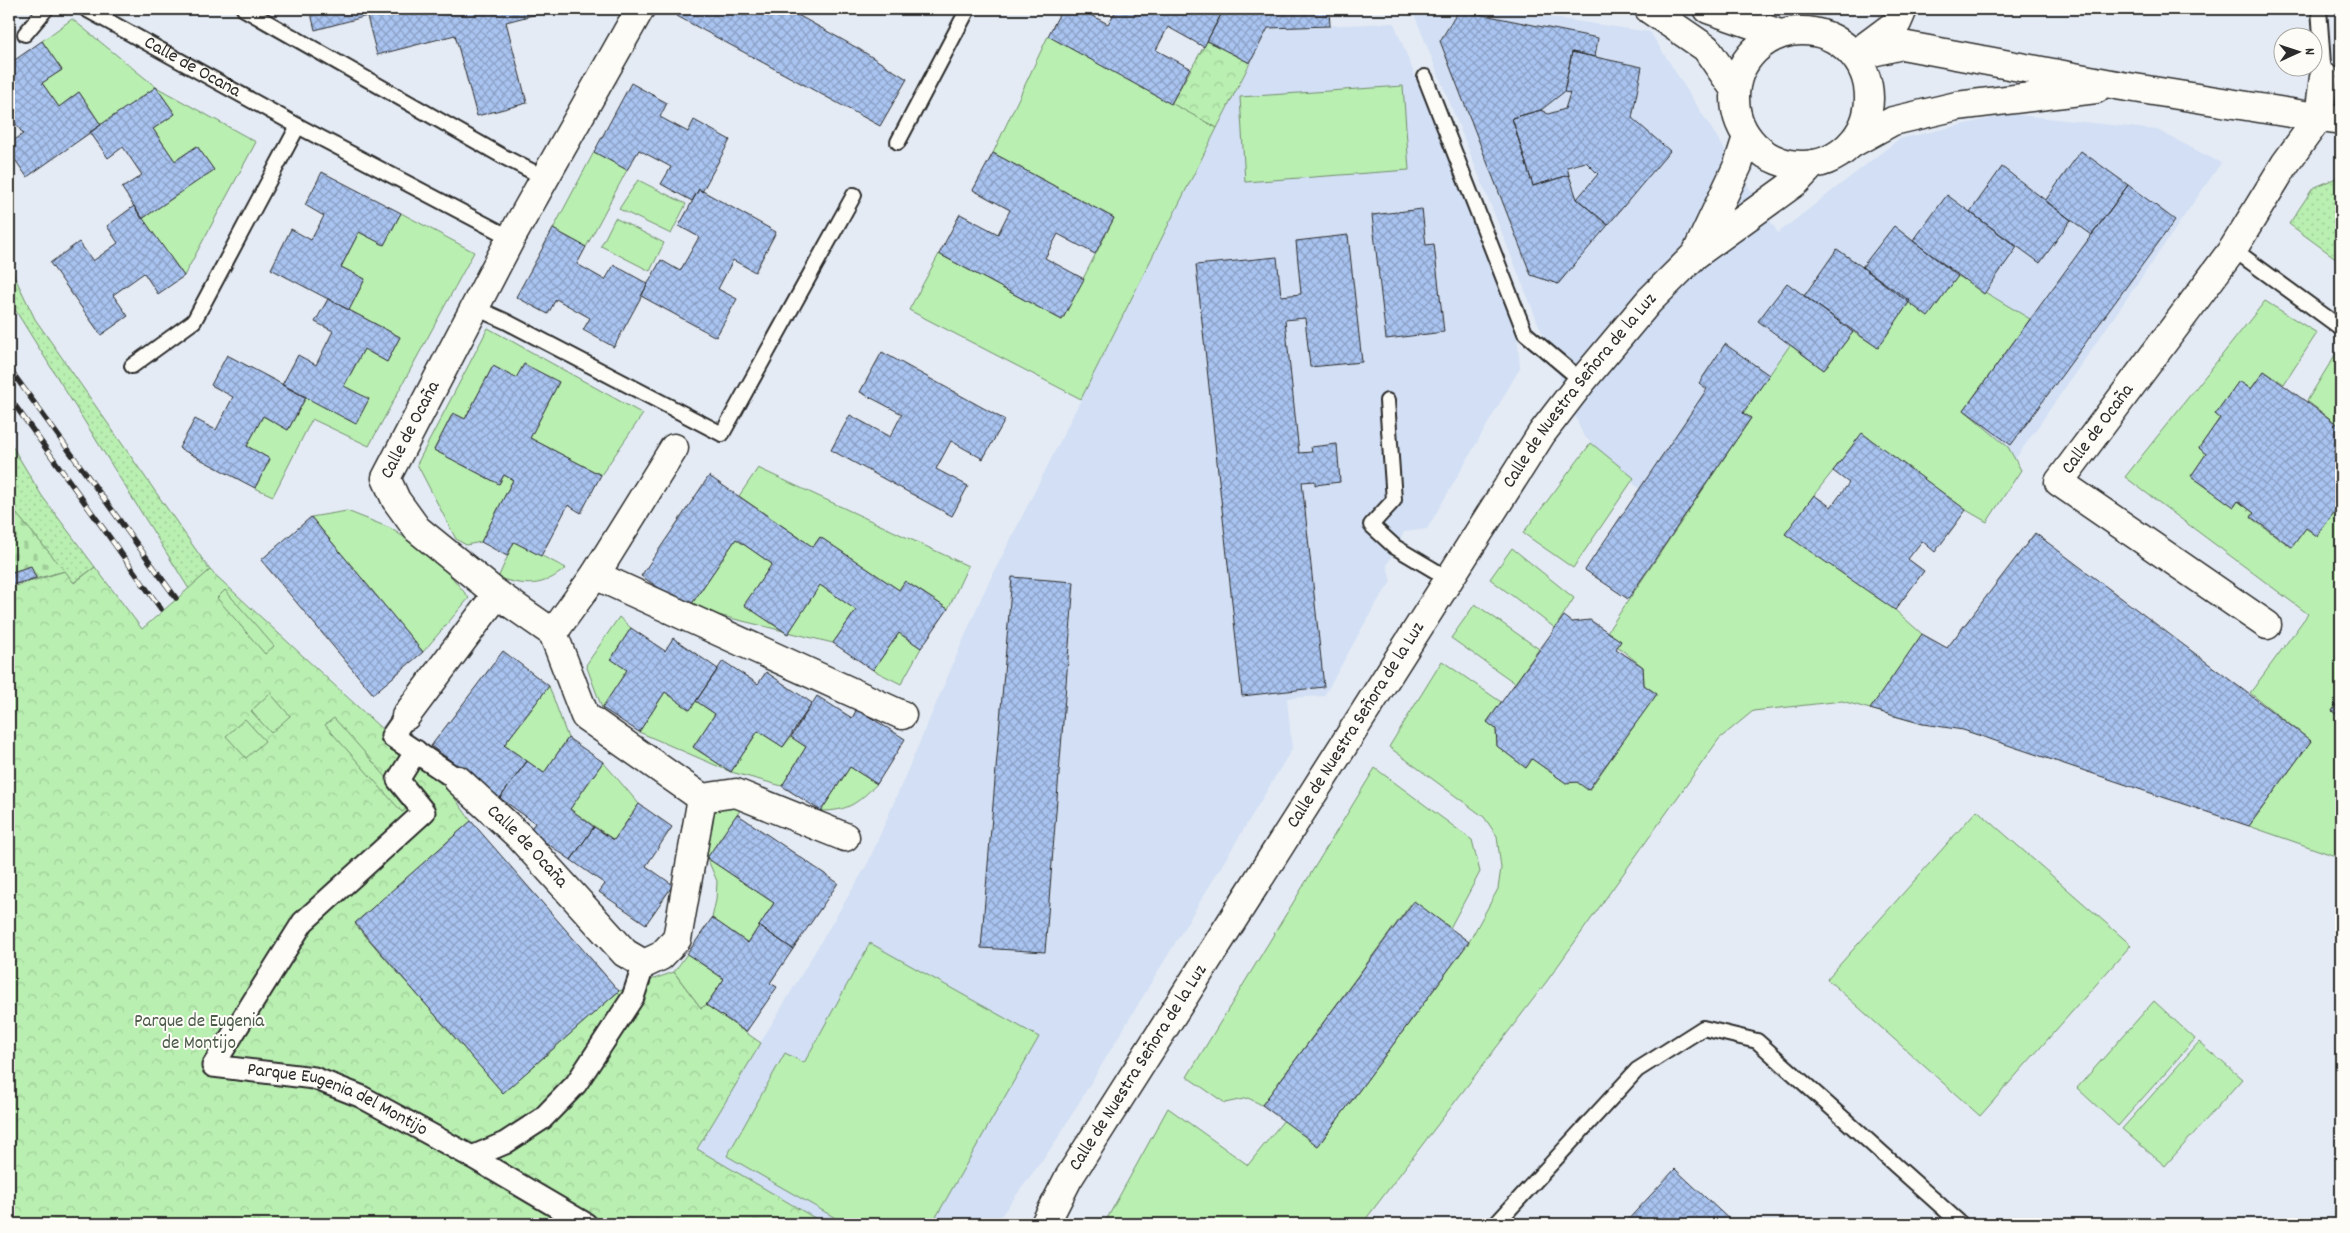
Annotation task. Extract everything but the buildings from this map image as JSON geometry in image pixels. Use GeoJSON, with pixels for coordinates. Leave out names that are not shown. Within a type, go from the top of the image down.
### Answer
{"type":"FeatureCollection","features":[{"type":"Feature","properties":{"kind":"street","name":"Calle de Ocaña"},"geometry":{"type":"LineString","coordinates":[[553,633],[497,594],[417,528],[396,500],[386,478],[511,238],[640,9]]}},
{"type":"Feature","properties":{"kind":"street"},"geometry":{"type":"LineString","coordinates":[[1649,9],[1706,48],[1735,90]]}},
{"type":"Feature","properties":{"kind":"street"},"geometry":{"type":"LineString","coordinates":[[1708,9],[1780,34]]}},
{"type":"Feature","properties":{"kind":"street"},"geometry":{"type":"LineString","coordinates":[[1854,55],[1897,23],[1903,9]]}},
{"type":"Feature","properties":{"kind":"street"},"geometry":{"type":"LineString","coordinates":[[1851,144],[1862,128],[1868,111],[1869,91],[1864,73],[1854,55],[1840,42],[1821,33],[1800,30],[1780,34],[1763,42],[1749,55],[1740,72],[1735,90],[1735,106],[1747,137],[1760,150],[1776,160],[1794,165],[1813,164],[1834,157],[1851,144],[1893,121],[1957,106],[2122,86]]}},
{"type":"Feature","properties":{"kind":"street"},"geometry":{"type":"LineString","coordinates":[[1854,55],[1902,45],[2122,86],[2330,119]]}},
{"type":"Feature","properties":{"kind":"street","name":"Calle de Ocaña"},"geometry":{"type":"LineString","coordinates":[[2267,625],[2059,482],[2233,249],[2285,164],[2330,119],[2324,77]]}},
{"type":"Feature","properties":{"kind":"street"},"geometry":{"type":"LineString","coordinates":[[1695,255],[1738,164],[1747,137]]}},
{"type":"Feature","properties":{"kind":"street"},"geometry":{"type":"LineString","coordinates":[[1695,255],[1797,181],[1813,164]]}},
{"type":"Feature","properties":{"kind":"street","name":"Calle de Nuestra Señora de la Luz"},"geometry":{"type":"LineString","coordinates":[[1058,1224],[1068,1179],[1542,433],[1582,381],[1649,301],[1695,255]]}},
{"type":"Feature","properties":{"kind":"street"},"geometry":{"type":"LineString","coordinates":[[674,448],[596,575],[553,633],[585,716],[702,798],[736,793],[845,837]]}},
{"type":"Feature","properties":{"kind":"street"},"geometry":{"type":"LineString","coordinates":[[596,575],[902,715]]}},
{"type":"Feature","properties":{"kind":"street","name":"Calle de Ocaña"},"geometry":{"type":"LineString","coordinates":[[497,594],[392,736],[458,780],[518,836],[625,953],[644,964]]}},
{"type":"Feature","properties":{"kind":"street","name":"Parque Eugenia del Montijo"},"geometry":{"type":"LineString","coordinates":[[416,751],[398,780],[424,812],[303,922],[214,1066],[314,1078],[360,1096],[472,1157],[586,1224]]}},
{"type":"Feature","properties":{"kind":"street"},"geometry":{"type":"LineString","coordinates":[[472,1157],[505,1143],[542,1119],[576,1084],[633,997],[644,964],[661,956],[677,939],[702,798]]}},
{"type":"Feature","properties":{"kind":"street"},"geometry":{"type":"LineString","coordinates":[[1045,1224],[1068,1179]]}},
{"type":"Feature","properties":{"kind":"lane"},"geometry":{"type":"LineString","coordinates":[[25,34],[46,9]]}},
{"type":"Feature","properties":{"kind":"lane","name":"Calle de Ocaña"},"geometry":{"type":"LineString","coordinates":[[86,9],[298,126],[511,238]]}},
{"type":"Feature","properties":{"kind":"lane"},"geometry":{"type":"LineString","coordinates":[[244,9],[502,156],[545,178]]}},
{"type":"Feature","properties":{"kind":"lane"},"geometry":{"type":"LineString","coordinates":[[898,142],[968,9]]}},
{"type":"Feature","properties":{"kind":"lane"},"geometry":{"type":"LineString","coordinates":[[2319,9],[2324,77]]}},
{"type":"Feature","properties":{"kind":"lane"},"geometry":{"type":"LineString","coordinates":[[1425,77],[1525,333],[1582,381]]}},
{"type":"Feature","properties":{"kind":"lane"},"geometry":{"type":"LineString","coordinates":[[132,366],[194,321],[298,126]]}},
{"type":"Feature","properties":{"kind":"lane"},"geometry":{"type":"LineString","coordinates":[[476,308],[505,321],[722,434],[854,195]]}},
{"type":"Feature","properties":{"kind":"lane"},"geometry":{"type":"LineString","coordinates":[[2233,249],[2341,328]]}},
{"type":"Feature","properties":{"kind":"lane"},"geometry":{"type":"LineString","coordinates":[[1387,402],[1394,500],[1371,525],[1395,548],[1449,579]]}},
{"type":"Feature","properties":{"kind":"lane"},"geometry":{"type":"LineString","coordinates":[[1496,1224],[1637,1070],[1703,1028],[1757,1041],[1961,1224]]}},
{"type":"Feature","properties":{"kind":"shaded area"},"geometry":{"type":"Polygon","coordinates":[[[1412,9],[1492,9],[1650,32],[1778,233],[1899,139],[2010,114],[2157,130],[2221,163],[1998,484],[1850,381],[1719,566],[1583,435],[1412,9]]]}},
{"type":"Feature","properties":{"kind":"shaded area"},"geometry":{"type":"Polygon","coordinates":[[[1394,23],[1517,333],[1520,368],[1427,529],[1404,532],[1387,565],[1391,582],[1375,605],[1324,696],[1287,698],[1292,749],[1054,1144],[995,1224],[825,1224],[697,1149],[868,863],[982,596],[1268,28],[1394,23]]]}},
{"type":"Feature","properties":{"kind":"green space"},"geometry":{"type":"Polygon","coordinates":[[[72,19],[156,87],[101,125],[79,92],[59,107],[42,83],[61,70],[42,41],[72,19]]]}},
{"type":"Feature","properties":{"kind":"green space"},"geometry":{"type":"Polygon","coordinates":[[[1048,36],[1217,128],[1081,399],[909,310],[939,254],[1062,320],[1114,218],[993,153],[1048,36]]]}},
{"type":"Feature","properties":{"kind":"green space"},"geometry":{"type":"Polygon","coordinates":[[[1207,41],[1250,63],[1217,128],[1171,104],[1207,41]]]}},
{"type":"Feature","properties":{"kind":"green space"},"geometry":{"type":"Polygon","coordinates":[[[1403,86],[1409,170],[1245,182],[1240,97],[1403,86]]]}},
{"type":"Feature","properties":{"kind":"green space"},"geometry":{"type":"Polygon","coordinates":[[[156,87],[256,142],[184,276],[142,219],[213,169],[197,146],[175,161],[153,129],[175,114],[156,87]]]}},
{"type":"Feature","properties":{"kind":"green space"},"geometry":{"type":"Polygon","coordinates":[[[594,152],[627,170],[586,247],[553,229],[594,152]]]}},
{"type":"Feature","properties":{"kind":"green space"},"geometry":{"type":"Polygon","coordinates":[[[2341,176],[2341,262],[2289,224],[2313,188],[2341,176]]]}},
{"type":"Feature","properties":{"kind":"green space"},"geometry":{"type":"Polygon","coordinates":[[[638,180],[686,204],[671,234],[619,209],[638,180]]]}},
{"type":"Feature","properties":{"kind":"green space"},"geometry":{"type":"Polygon","coordinates":[[[401,213],[474,252],[369,446],[312,419],[273,496],[255,488],[270,459],[247,446],[263,416],[288,430],[306,397],[344,386],[364,349],[387,362],[400,337],[349,310],[365,279],[341,267],[359,232],[384,245],[401,213]]]}},
{"type":"Feature","properties":{"kind":"green space"},"geometry":{"type":"Polygon","coordinates":[[[615,218],[664,243],[650,271],[601,246],[615,218]]]}},
{"type":"Feature","properties":{"kind":"green space"},"geometry":{"type":"Polygon","coordinates":[[[9,265],[35,319],[210,570],[189,589],[9,300],[9,265]]]}},
{"type":"Feature","properties":{"kind":"green space"},"geometry":{"type":"Polygon","coordinates":[[[1958,276],[2030,319],[1964,410],[2008,447],[2021,470],[1987,522],[1966,510],[1862,434],[1814,495],[1895,610],[1922,634],[1923,724],[1842,701],[1753,711],[1719,739],[1547,981],[1362,1224],[1104,1224],[1168,1108],[1248,1165],[1284,1120],[1318,1146],[1469,942],[1498,889],[1501,868],[1497,836],[1484,817],[1389,747],[1442,661],[1501,702],[1487,722],[1496,729],[1497,746],[1526,768],[1532,759],[1566,783],[1577,782],[1589,790],[1656,694],[1644,685],[1643,667],[1617,646],[1621,641],[1607,632],[1751,418],[1743,413],[1790,345],[1824,370],[1853,332],[1878,347],[1910,301],[1928,316],[1958,276]]]}},
{"type":"Feature","properties":{"kind":"green space"},"geometry":{"type":"Polygon","coordinates":[[[2265,301],[2317,333],[2284,384],[2264,371],[2251,389],[2239,381],[2215,414],[2220,418],[2199,448],[2206,454],[2191,476],[2234,507],[2238,501],[2254,513],[2251,518],[2291,547],[2306,528],[2317,536],[2338,507],[2341,510],[2341,698],[2332,711],[2341,718],[2341,858],[2249,826],[2311,741],[2250,693],[2308,614],[2125,477],[2265,301]]]}},
{"type":"Feature","properties":{"kind":"green space"},"geometry":{"type":"Polygon","coordinates":[[[488,328],[643,414],[601,475],[530,438],[559,382],[516,378],[493,366],[465,419],[453,413],[434,450],[499,484],[504,475],[513,480],[481,542],[466,545],[456,539],[417,464],[488,328]]]}},
{"type":"Feature","properties":{"kind":"green space"},"geometry":{"type":"Polygon","coordinates":[[[2338,350],[2341,353],[2341,427],[2307,401],[2338,350]]]}},
{"type":"Feature","properties":{"kind":"green space"},"geometry":{"type":"Polygon","coordinates":[[[9,441],[42,496],[95,567],[73,583],[9,505],[9,441]]]}},
{"type":"Feature","properties":{"kind":"green space"},"geometry":{"type":"Polygon","coordinates":[[[1591,443],[1634,478],[1573,568],[1523,533],[1591,443]]]}},
{"type":"Feature","properties":{"kind":"green space"},"geometry":{"type":"Polygon","coordinates":[[[758,468],[968,566],[948,609],[905,581],[899,590],[820,537],[813,547],[739,496],[758,468]]]}},
{"type":"Feature","properties":{"kind":"green space"},"geometry":{"type":"Polygon","coordinates":[[[9,505],[65,571],[9,586],[9,505]]]}},
{"type":"Feature","properties":{"kind":"green space"},"geometry":{"type":"Polygon","coordinates":[[[347,511],[390,528],[436,558],[469,598],[423,652],[311,517],[347,511]]]}},
{"type":"Feature","properties":{"kind":"green space"},"geometry":{"type":"Polygon","coordinates":[[[736,539],[772,564],[745,605],[782,631],[689,608],[736,539]]]}},
{"type":"Feature","properties":{"kind":"green space"},"geometry":{"type":"Polygon","coordinates":[[[514,542],[566,568],[549,579],[534,584],[517,583],[498,578],[514,542]]]}},
{"type":"Feature","properties":{"kind":"green space"},"geometry":{"type":"Polygon","coordinates":[[[1512,548],[1574,598],[1555,628],[1490,579],[1512,548]]]}},
{"type":"Feature","properties":{"kind":"green space","name":"Parque de Eugenia de Montijo"},"geometry":{"type":"Polygon","coordinates":[[[95,567],[142,629],[210,570],[451,793],[471,821],[355,924],[503,1092],[619,991],[674,972],[701,1008],[706,1005],[761,1043],[697,1149],[825,1224],[9,1224],[9,588],[65,571],[74,583],[95,567]]]}},
{"type":"Feature","properties":{"kind":"green space"},"geometry":{"type":"Polygon","coordinates":[[[820,585],[856,610],[833,643],[788,632],[820,585]]]}},
{"type":"Feature","properties":{"kind":"green space"},"geometry":{"type":"Polygon","coordinates":[[[225,590],[274,646],[265,654],[217,598],[225,590]]]}},
{"type":"Feature","properties":{"kind":"green space"},"geometry":{"type":"Polygon","coordinates":[[[1475,604],[1539,649],[1515,683],[1451,638],[1475,604]]]}},
{"type":"Feature","properties":{"kind":"green space"},"geometry":{"type":"Polygon","coordinates":[[[619,617],[631,628],[611,659],[627,670],[602,708],[586,665],[619,617]]]}},
{"type":"Feature","properties":{"kind":"green space"},"geometry":{"type":"Polygon","coordinates":[[[899,633],[921,648],[901,684],[873,670],[899,633]]]}},
{"type":"Feature","properties":{"kind":"green space"},"geometry":{"type":"Polygon","coordinates":[[[549,686],[568,738],[544,773],[504,745],[549,686]]]}},
{"type":"Feature","properties":{"kind":"green space"},"geometry":{"type":"Polygon","coordinates":[[[665,692],[690,709],[696,701],[715,714],[693,747],[731,772],[639,732],[665,692]]]}},
{"type":"Feature","properties":{"kind":"green space"},"geometry":{"type":"Polygon","coordinates":[[[270,693],[290,716],[271,733],[251,711],[270,693]]]}},
{"type":"Feature","properties":{"kind":"green space"},"geometry":{"type":"Polygon","coordinates":[[[334,718],[411,805],[402,812],[325,725],[334,718]]]}},
{"type":"Feature","properties":{"kind":"green space"},"geometry":{"type":"Polygon","coordinates":[[[245,719],[265,741],[246,758],[226,736],[245,719]]]}},
{"type":"Feature","properties":{"kind":"green space"},"geometry":{"type":"Polygon","coordinates":[[[758,731],[783,747],[791,737],[806,747],[782,786],[731,772],[758,731]]]}},
{"type":"Feature","properties":{"kind":"green space"},"geometry":{"type":"Polygon","coordinates":[[[603,762],[639,804],[614,840],[570,809],[603,762]]]}},
{"type":"Feature","properties":{"kind":"green space"},"geometry":{"type":"Polygon","coordinates":[[[850,767],[877,784],[852,805],[831,811],[821,811],[850,767]]]}},
{"type":"Feature","properties":{"kind":"green space"},"geometry":{"type":"Polygon","coordinates":[[[1375,768],[1472,840],[1480,872],[1450,928],[1413,901],[1262,1105],[1248,1098],[1225,1103],[1187,1077],[1375,768]]]}},
{"type":"Feature","properties":{"kind":"green space"},"geometry":{"type":"Polygon","coordinates":[[[736,803],[741,809],[707,858],[710,822],[715,810],[736,803]]]}},
{"type":"Feature","properties":{"kind":"green space"},"geometry":{"type":"Polygon","coordinates":[[[1977,810],[2131,945],[1980,1116],[1827,979],[1977,810]]]}},
{"type":"Feature","properties":{"kind":"green space"},"geometry":{"type":"Polygon","coordinates":[[[707,858],[774,903],[748,943],[712,918],[716,900],[717,881],[707,858]]]}},
{"type":"Feature","properties":{"kind":"green space"},"geometry":{"type":"Polygon","coordinates":[[[870,943],[1039,1037],[932,1224],[846,1224],[727,1156],[785,1053],[804,1063],[870,943]]]}},
{"type":"Feature","properties":{"kind":"green space"},"geometry":{"type":"Polygon","coordinates":[[[687,954],[724,979],[706,1005],[701,1008],[674,972],[687,954]]]}},
{"type":"Feature","properties":{"kind":"green space"},"geometry":{"type":"Polygon","coordinates":[[[2154,1001],[2195,1039],[2118,1126],[2077,1088],[2154,1001]]]}},
{"type":"Feature","properties":{"kind":"green space"},"geometry":{"type":"Polygon","coordinates":[[[2199,1042],[2242,1079],[2165,1166],[2122,1129],[2199,1042]]]}},
{"type":"Feature","properties":{"kind":"railway"},"geometry":{"type":"LineString","coordinates":[[9,368],[176,598]]}},
{"type":"Feature","properties":{"kind":"railway"},"geometry":{"type":"LineString","coordinates":[[9,397],[161,609]]}}]}
